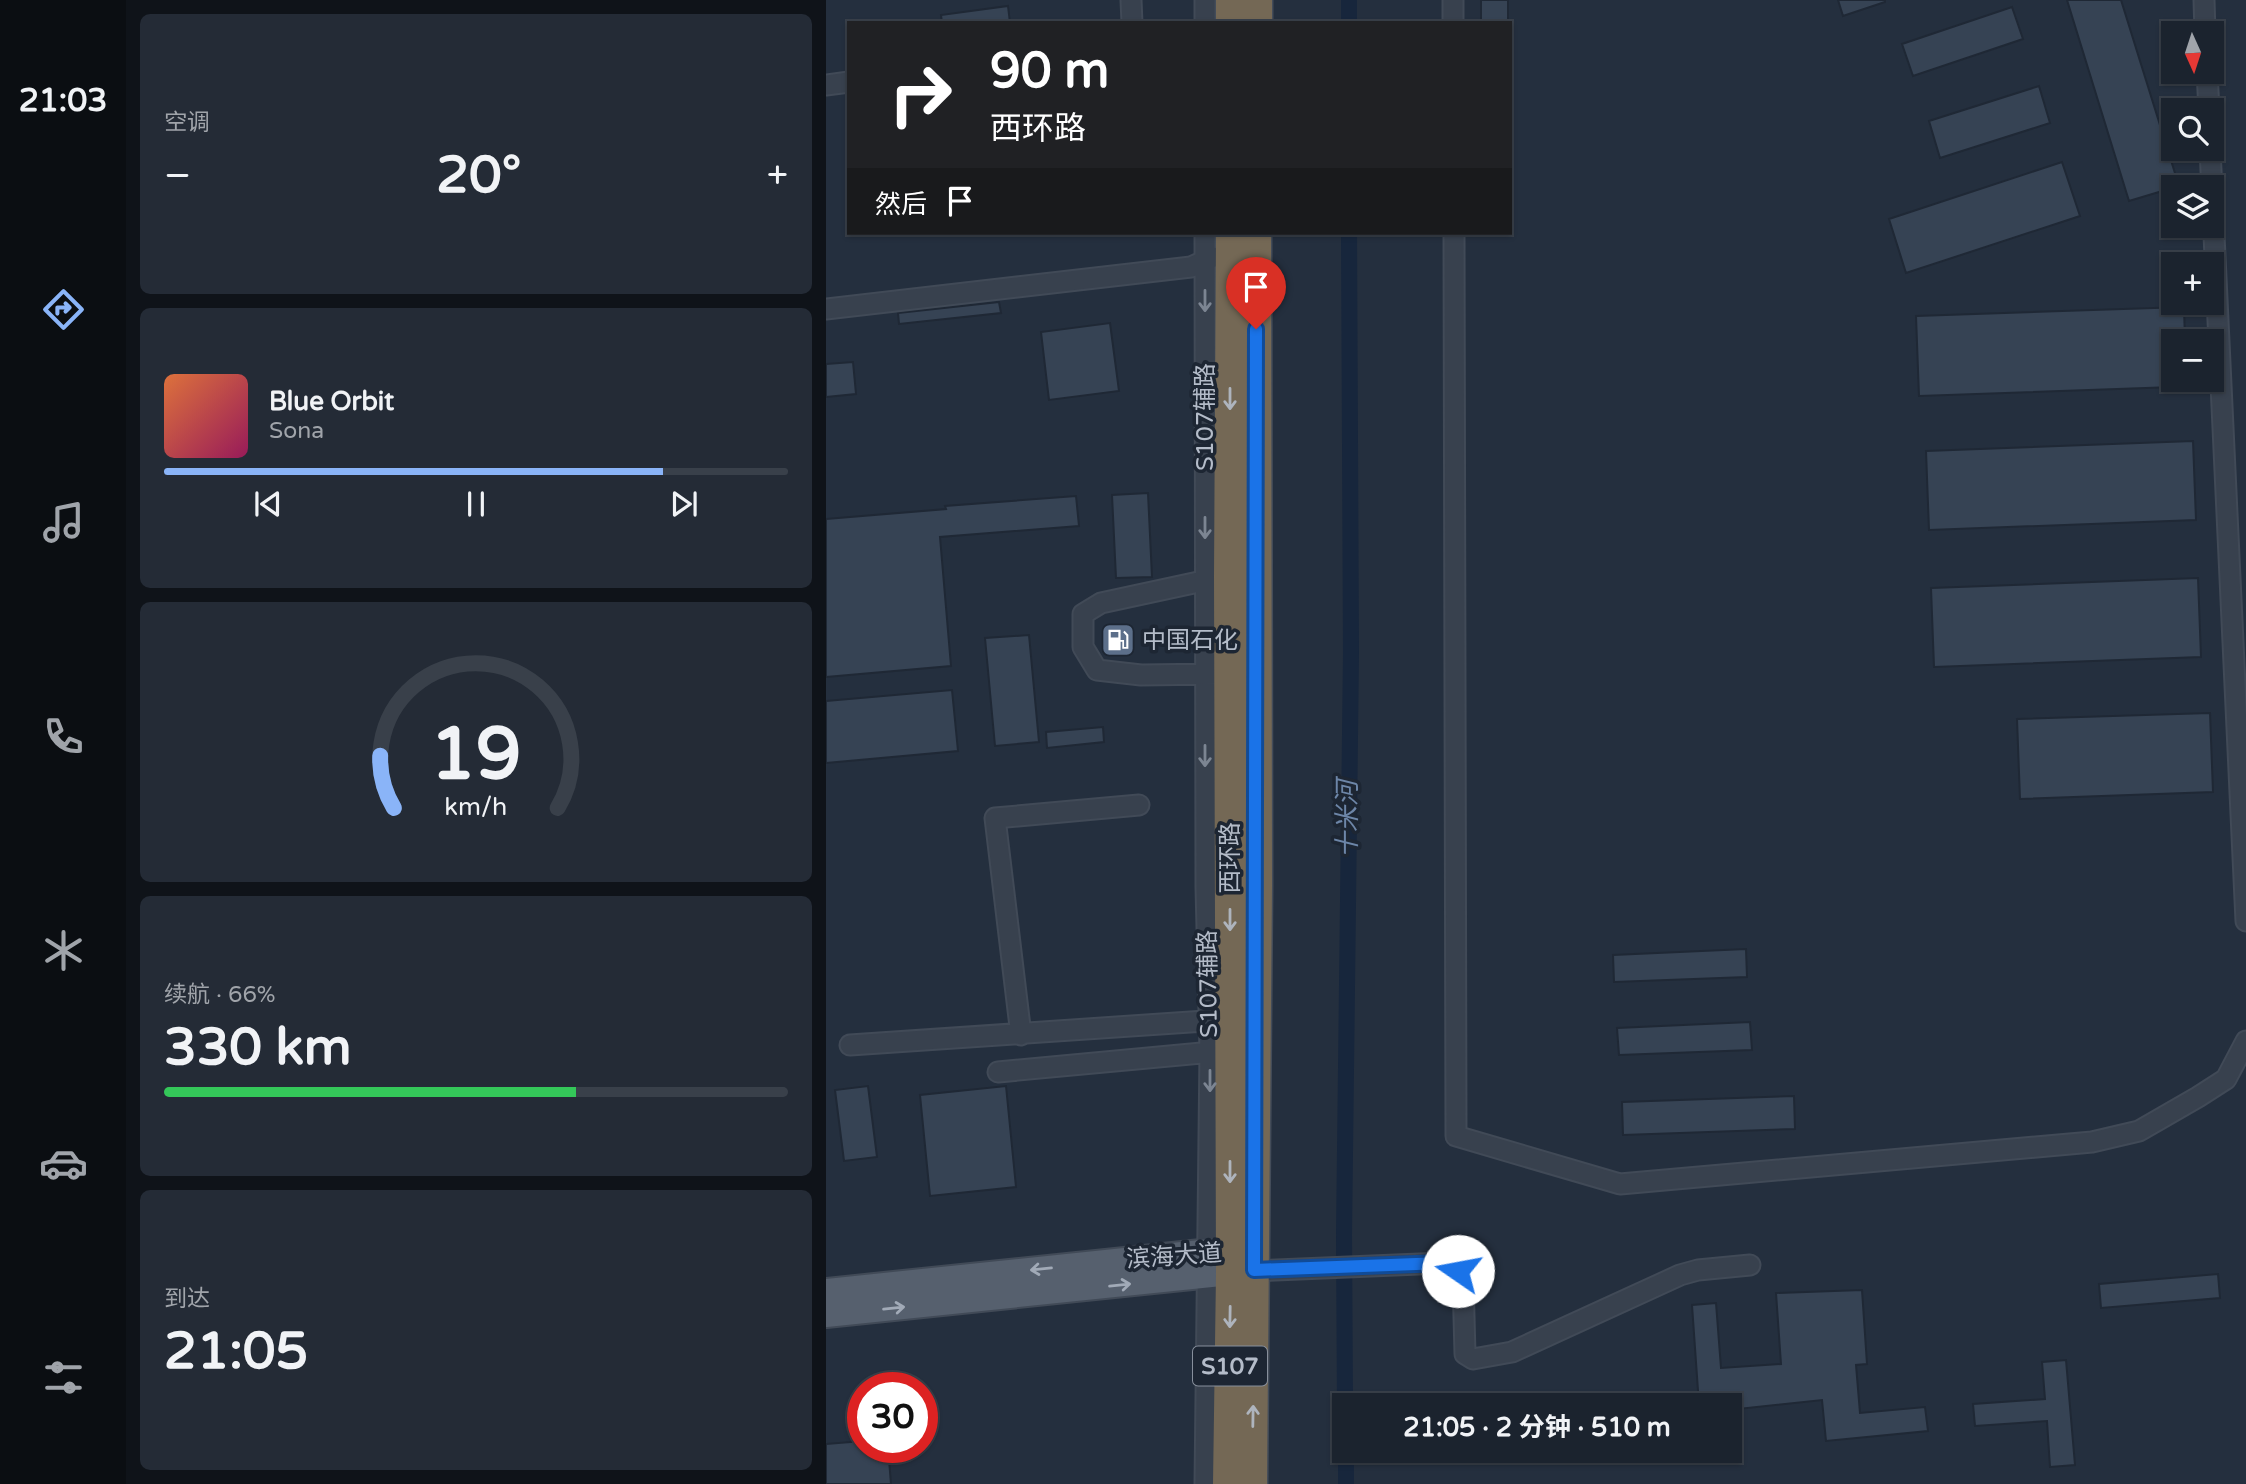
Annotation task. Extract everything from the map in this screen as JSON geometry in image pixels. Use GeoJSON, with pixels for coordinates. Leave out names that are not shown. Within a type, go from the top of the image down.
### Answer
{"type":"FeatureCollection","features":[{"type":"Feature","properties":{"kind":"highway"},"geometry":{"type":"LineString","coordinates":[[1231,0],[1231,21]]}},
{"type":"Feature","properties":{"kind":"highway"},"geometry":{"type":"LineString","coordinates":[[1257,0],[1257,21]]}},
{"type":"Feature","properties":{"kind":"highway","name":"西环路"},"geometry":{"type":"LineString","coordinates":[[1228,1484],[1227,1264],[1232,1036],[1256,235]]}},
{"type":"Feature","properties":{"kind":"highway","name":"西环路"},"geometry":{"type":"LineString","coordinates":[[1222,248],[1217,674],[1232,1036]]}},
{"type":"Feature","properties":{"kind":"highway","name":"西环路"},"geometry":{"type":"LineString","coordinates":[[1227,1264],[1252,1484]]}},
{"type":"Feature","properties":{"kind":"main road","name":"滨海大道"},"geometry":{"type":"LineString","coordinates":[[826,1291],[1227,1264]]}},
{"type":"Feature","properties":{"kind":"main road","name":"滨海大道"},"geometry":{"type":"LineString","coordinates":[[826,1315],[1227,1264]]}},
{"type":"Feature","properties":{"kind":"street"},"geometry":{"type":"LineString","coordinates":[[1131,0],[1132,21]]}},
{"type":"Feature","properties":{"kind":"street"},"geometry":{"type":"LineString","coordinates":[[1205,0],[1205,21]]}},
{"type":"Feature","properties":{"kind":"street"},"geometry":{"type":"LineString","coordinates":[[1453,0],[1453,21]]}},
{"type":"Feature","properties":{"kind":"street"},"geometry":{"type":"LineString","coordinates":[[2204,0],[2205,21]]}},
{"type":"Feature","properties":{"kind":"street"},"geometry":{"type":"LineString","coordinates":[[826,85],[847,82]]}},
{"type":"Feature","properties":{"kind":"street"},"geometry":{"type":"LineString","coordinates":[[2211,161],[2246,920]]}},
{"type":"Feature","properties":{"kind":"street"},"geometry":{"type":"LineString","coordinates":[[826,309],[1191,267],[1222,248],[1207,235]]}},
{"type":"Feature","properties":{"kind":"street"},"geometry":{"type":"LineString","coordinates":[[1454,235],[1456,1136],[1620,1184],[2092,1142],[2139,1131],[2226,1079],[2246,1041]]}},
{"type":"Feature","properties":{"kind":"street"},"geometry":{"type":"LineString","coordinates":[[1217,578],[1101,603],[1083,614],[1083,647],[1097,670],[1141,675],[1217,674]]}},
{"type":"Feature","properties":{"kind":"street"},"geometry":{"type":"LineString","coordinates":[[1021,1035],[995,818],[1139,805]]}},
{"type":"Feature","properties":{"kind":"street"},"geometry":{"type":"LineString","coordinates":[[850,1045],[1021,1035],[1232,1036]]}},
{"type":"Feature","properties":{"kind":"street"},"geometry":{"type":"LineString","coordinates":[[998,1072],[1232,1036]]}},
{"type":"Feature","properties":{"kind":"street"},"geometry":{"type":"LineString","coordinates":[[1205,1484],[1227,1264],[1299,1270],[1443,1263],[1458,1271],[1463,1279],[1465,1354],[1473,1359],[1512,1352],[1680,1275],[1750,1265]]}},
{"type":"Feature","properties":{"kind":"building"},"geometry":{"type":"Polygon","coordinates":[[[1481,0],[1508,0],[1508,21],[1481,21],[1481,0]]]}},
{"type":"Feature","properties":{"kind":"building"},"geometry":{"type":"Polygon","coordinates":[[[1838,0],[1885,0],[1885,2],[1843,16],[1838,0]]]}},
{"type":"Feature","properties":{"kind":"building"},"geometry":{"type":"Polygon","coordinates":[[[2067,0],[2121,0],[2161,128],[2161,161],[2171,161],[2176,175],[2161,175],[2161,191],[2129,201],[2067,0]]]}},
{"type":"Feature","properties":{"kind":"building"},"geometry":{"type":"Polygon","coordinates":[[[1008,6],[1010,21],[942,21],[941,15],[1008,6]]]}},
{"type":"Feature","properties":{"kind":"building"},"geometry":{"type":"Polygon","coordinates":[[[2012,7],[2023,39],[1913,76],[1902,44],[2012,7]]]}},
{"type":"Feature","properties":{"kind":"building"},"geometry":{"type":"Polygon","coordinates":[[[2039,86],[2050,123],[1940,158],[1929,121],[2039,86]]]}},
{"type":"Feature","properties":{"kind":"building"},"geometry":{"type":"Polygon","coordinates":[[[2062,162],[2080,216],[1906,273],[1889,219],[2062,162]]]}},
{"type":"Feature","properties":{"kind":"building"},"geometry":{"type":"Polygon","coordinates":[[[999,302],[1001,313],[899,324],[898,313],[999,302]]]}},
{"type":"Feature","properties":{"kind":"building"},"geometry":{"type":"Polygon","coordinates":[[[2161,308],[2161,315],[2184,315],[2185,329],[2161,329],[2161,387],[1919,396],[1916,316],[2161,308]]]}},
{"type":"Feature","properties":{"kind":"building"},"geometry":{"type":"Polygon","coordinates":[[[1110,323],[1119,391],[1049,400],[1041,332],[1110,323]]]}},
{"type":"Feature","properties":{"kind":"building"},"geometry":{"type":"Polygon","coordinates":[[[853,362],[856,394],[826,397],[826,364],[853,362]]]}},
{"type":"Feature","properties":{"kind":"building"},"geometry":{"type":"Polygon","coordinates":[[[2193,441],[2196,520],[1929,530],[1926,451],[2193,441]]]}},
{"type":"Feature","properties":{"kind":"building"},"geometry":{"type":"Polygon","coordinates":[[[1148,493],[1152,577],[1116,578],[1112,495],[1148,493]]]}},
{"type":"Feature","properties":{"kind":"building"},"geometry":{"type":"Polygon","coordinates":[[[1076,496],[1079,526],[940,537],[951,666],[826,677],[826,519],[1076,496]]]}},
{"type":"Feature","properties":{"kind":"building"},"geometry":{"type":"Polygon","coordinates":[[[2198,578],[2201,657],[1934,667],[1931,588],[2198,578]]]}},
{"type":"Feature","properties":{"kind":"building"},"geometry":{"type":"Polygon","coordinates":[[[1029,635],[1039,742],[995,746],[985,638],[1029,635]]]}},
{"type":"Feature","properties":{"kind":"building"},"geometry":{"type":"Polygon","coordinates":[[[952,690],[958,751],[826,763],[826,701],[952,690]]]}},
{"type":"Feature","properties":{"kind":"building"},"geometry":{"type":"Polygon","coordinates":[[[2210,713],[2213,792],[2020,799],[2017,719],[2210,713]]]}},
{"type":"Feature","properties":{"kind":"building"},"geometry":{"type":"Polygon","coordinates":[[[1103,727],[1104,742],[1047,748],[1046,732],[1103,727]]]}},
{"type":"Feature","properties":{"kind":"building"},"geometry":{"type":"Polygon","coordinates":[[[1746,949],[1747,977],[1614,982],[1613,955],[1746,949]]]}},
{"type":"Feature","properties":{"kind":"building"},"geometry":{"type":"Polygon","coordinates":[[[1750,1022],[1752,1050],[1619,1055],[1617,1028],[1750,1022]]]}},
{"type":"Feature","properties":{"kind":"building"},"geometry":{"type":"Polygon","coordinates":[[[868,1086],[877,1157],[844,1161],[835,1090],[868,1086]]]}},
{"type":"Feature","properties":{"kind":"building"},"geometry":{"type":"Polygon","coordinates":[[[1006,1086],[1016,1187],[930,1196],[920,1095],[1006,1086]]]}},
{"type":"Feature","properties":{"kind":"building"},"geometry":{"type":"Polygon","coordinates":[[[1794,1096],[1795,1129],[1623,1135],[1622,1102],[1794,1096]]]}},
{"type":"Feature","properties":{"kind":"building"},"geometry":{"type":"Polygon","coordinates":[[[2218,1274],[2220,1298],[2101,1308],[2099,1284],[2218,1274]]]}},
{"type":"Feature","properties":{"kind":"building"},"geometry":{"type":"Polygon","coordinates":[[[1862,1290],[1867,1364],[1856,1365],[1860,1413],[1925,1407],[1928,1431],[1826,1441],[1822,1400],[1742,1409],[1742,1393],[1698,1393],[1692,1305],[1716,1303],[1721,1368],[1781,1364],[1776,1293],[1862,1290]]]}},
{"type":"Feature","properties":{"kind":"building"},"geometry":{"type":"Polygon","coordinates":[[[2066,1360],[2075,1465],[2050,1467],[2047,1421],[1975,1426],[1973,1404],[2045,1399],[2042,1362],[2066,1360]]]}},
{"type":"Feature","properties":{"kind":"building"},"geometry":{"type":"Polygon","coordinates":[[[847,1442],[847,1463],[889,1463],[891,1484],[826,1484],[826,1444],[847,1442]]]}},
{"type":"Feature","properties":{"kind":"waterway","name":"十米河"},"geometry":{"type":"LineString","coordinates":[[1349,0],[1349,21]]}},
{"type":"Feature","properties":{"kind":"waterway","name":"十米河"},"geometry":{"type":"LineString","coordinates":[[1345,1393],[1344,1235],[1351,653],[1349,235]]}},
{"type":"Feature","properties":{"kind":"waterway","name":"十米河"},"geometry":{"type":"LineString","coordinates":[[1346,1463],[1346,1484]]}},
{"type":"Feature","properties":{"kind":"place","name":"中国石化"},"geometry":{"type":"Point","coordinates":[1118,640]}},
{"type":"Feature","properties":{"kind":"route"},"geometry":{"type":"LineString","coordinates":[[1256,329],[1257,885],[1254,1270],[1273,1272],[1443,1263],[1458,1271]]}}]}
